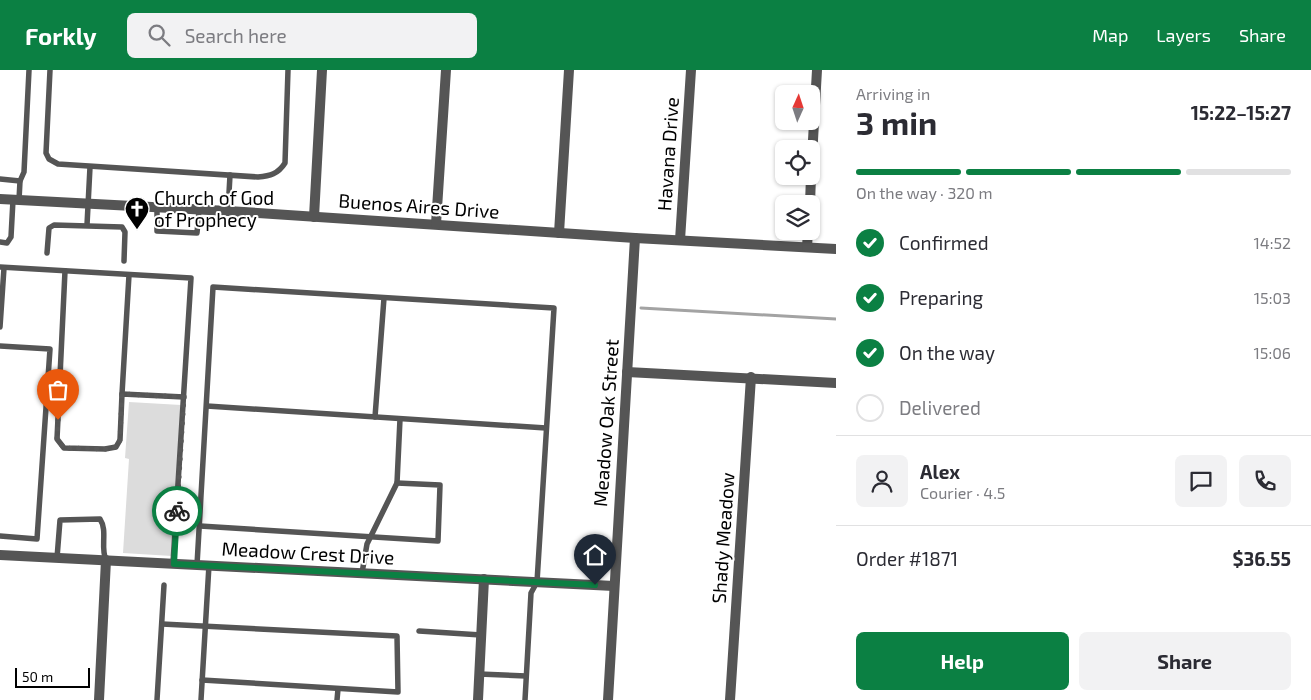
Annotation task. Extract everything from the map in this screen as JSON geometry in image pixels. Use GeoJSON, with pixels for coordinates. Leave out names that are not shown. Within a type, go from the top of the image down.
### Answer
{"type":"FeatureCollection","features":[{"type":"Feature","properties":{"kind":"street"},"geometry":{"type":"LineString","coordinates":[[314,217],[322,70]]}},
{"type":"Feature","properties":{"kind":"street"},"geometry":{"type":"LineString","coordinates":[[436,224],[446,70]]}},
{"type":"Feature","properties":{"kind":"street"},"geometry":{"type":"LineString","coordinates":[[559,233],[569,70]]}},
{"type":"Feature","properties":{"kind":"street","name":"Havana Drive"},"geometry":{"type":"LineString","coordinates":[[680,240],[691,70]]}},
{"type":"Feature","properties":{"kind":"street"},"geometry":{"type":"LineString","coordinates":[[813,140],[817,70]]}},
{"type":"Feature","properties":{"kind":"street","name":"Buenos Aires Drive"},"geometry":{"type":"LineString","coordinates":[[0,199],[228,211],[635,238],[836,249]]}},
{"type":"Feature","properties":{"kind":"street","name":"Meadow Oak Street"},"geometry":{"type":"LineString","coordinates":[[608,700],[635,238]]}},
{"type":"Feature","properties":{"kind":"street"},"geometry":{"type":"LineString","coordinates":[[807,240],[807,247]]}},
{"type":"Feature","properties":{"kind":"street"},"geometry":{"type":"LineString","coordinates":[[627,372],[836,383]]}},
{"type":"Feature","properties":{"kind":"street","name":"Shady Meadow"},"geometry":{"type":"LineString","coordinates":[[730,700],[751,378]]}},
{"type":"Feature","properties":{"kind":"street","name":"Meadow Crest Drive"},"geometry":{"type":"LineString","coordinates":[[0,555],[614,586]]}},
{"type":"Feature","properties":{"kind":"street"},"geometry":{"type":"LineString","coordinates":[[99,700],[106,560]]}},
{"type":"Feature","properties":{"kind":"street"},"geometry":{"type":"LineString","coordinates":[[478,700],[484,579]]}},
{"type":"Feature","properties":{"kind":"lane"},"geometry":{"type":"LineString","coordinates":[[0,242],[7,243],[11,237],[16,200],[24,172],[29,70]]}},
{"type":"Feature","properties":{"kind":"lane"},"geometry":{"type":"LineString","coordinates":[[50,70],[46,153],[49,158],[58,164],[258,177],[272,176],[285,163],[288,70]]}},
{"type":"Feature","properties":{"kind":"lane"},"geometry":{"type":"LineString","coordinates":[[87,225],[90,167]]}},
{"type":"Feature","properties":{"kind":"lane"},"geometry":{"type":"LineString","coordinates":[[228,211],[230,175]]}},
{"type":"Feature","properties":{"kind":"lane"},"geometry":{"type":"LineString","coordinates":[[0,179],[20,181]]}},
{"type":"Feature","properties":{"kind":"lane"},"geometry":{"type":"LineString","coordinates":[[157,208],[156,231],[197,233],[199,210]]}},
{"type":"Feature","properties":{"kind":"lane"},"geometry":{"type":"LineString","coordinates":[[47,252],[49,228],[54,225],[122,227],[125,232],[124,261]]}},
{"type":"Feature","properties":{"kind":"lane"},"geometry":{"type":"LineString","coordinates":[[0,326],[2,268],[191,278],[174,564]]}},
{"type":"Feature","properties":{"kind":"lane"},"geometry":{"type":"LineString","coordinates":[[65,271],[57,439],[64,448],[105,449],[116,447],[120,440],[129,275]]}},
{"type":"Feature","properties":{"kind":"lane"},"geometry":{"type":"LineString","coordinates":[[197,565],[213,287],[554,308],[537,582],[531,593],[525,700]]}},
{"type":"Feature","properties":{"kind":"lane"},"geometry":{"type":"LineString","coordinates":[[374,417],[384,298]]}},
{"type":"Feature","properties":{"kind":"lane"},"geometry":{"type":"LineString","coordinates":[[0,346],[50,349],[37,539],[0,536]]}},
{"type":"Feature","properties":{"kind":"lane"},"geometry":{"type":"LineString","coordinates":[[122,394],[184,397]]}},
{"type":"Feature","properties":{"kind":"lane"},"geometry":{"type":"LineString","coordinates":[[207,406],[546,428]]}},
{"type":"Feature","properties":{"kind":"lane"},"geometry":{"type":"LineString","coordinates":[[362,573],[367,544],[397,483],[400,419]]}},
{"type":"Feature","properties":{"kind":"lane"},"geometry":{"type":"LineString","coordinates":[[200,526],[438,541],[440,485],[397,483]]}},
{"type":"Feature","properties":{"kind":"lane"},"geometry":{"type":"LineString","coordinates":[[57,558],[60,520],[100,519],[104,525],[103,555],[106,560]]}},
{"type":"Feature","properties":{"kind":"lane"},"geometry":{"type":"LineString","coordinates":[[201,700],[209,565]]}},
{"type":"Feature","properties":{"kind":"lane"},"geometry":{"type":"LineString","coordinates":[[157,700],[164,586]]}},
{"type":"Feature","properties":{"kind":"lane"},"geometry":{"type":"LineString","coordinates":[[162,624],[398,636],[398,700]]}},
{"type":"Feature","properties":{"kind":"lane"},"geometry":{"type":"LineString","coordinates":[[419,631],[481,635]]}},
{"type":"Feature","properties":{"kind":"lane"},"geometry":{"type":"LineString","coordinates":[[479,674],[526,676]]}},
{"type":"Feature","properties":{"kind":"lane"},"geometry":{"type":"LineString","coordinates":[[202,680],[398,692]]}},
{"type":"Feature","properties":{"kind":"lane"},"geometry":{"type":"LineString","coordinates":[[337,700],[338,689]]}},
{"type":"Feature","properties":{"kind":"shaded area"},"geometry":{"type":"Polygon","coordinates":[[[129,402],[181,405],[172,556],[123,553],[129,459],[125,458],[129,402]]]}},
{"type":"Feature","properties":{"kind":"waterway"},"geometry":{"type":"LineString","coordinates":[[641,308],[836,319]]}},
{"type":"Feature","properties":{"kind":"way so far"},"geometry":{"type":"LineString","coordinates":[[58,420],[57,439],[64,448],[105,449],[116,447],[120,440],[122,394],[184,397],[177,511]]}},
{"type":"Feature","properties":{"kind":"place","name":"Church of God of Prophecy"},"geometry":{"type":"Point","coordinates":[137,230]}},
{"type":"Feature","properties":{"kind":"route"},"geometry":{"type":"LineString","coordinates":[[177,511],[174,564],[595,585]]}}]}
